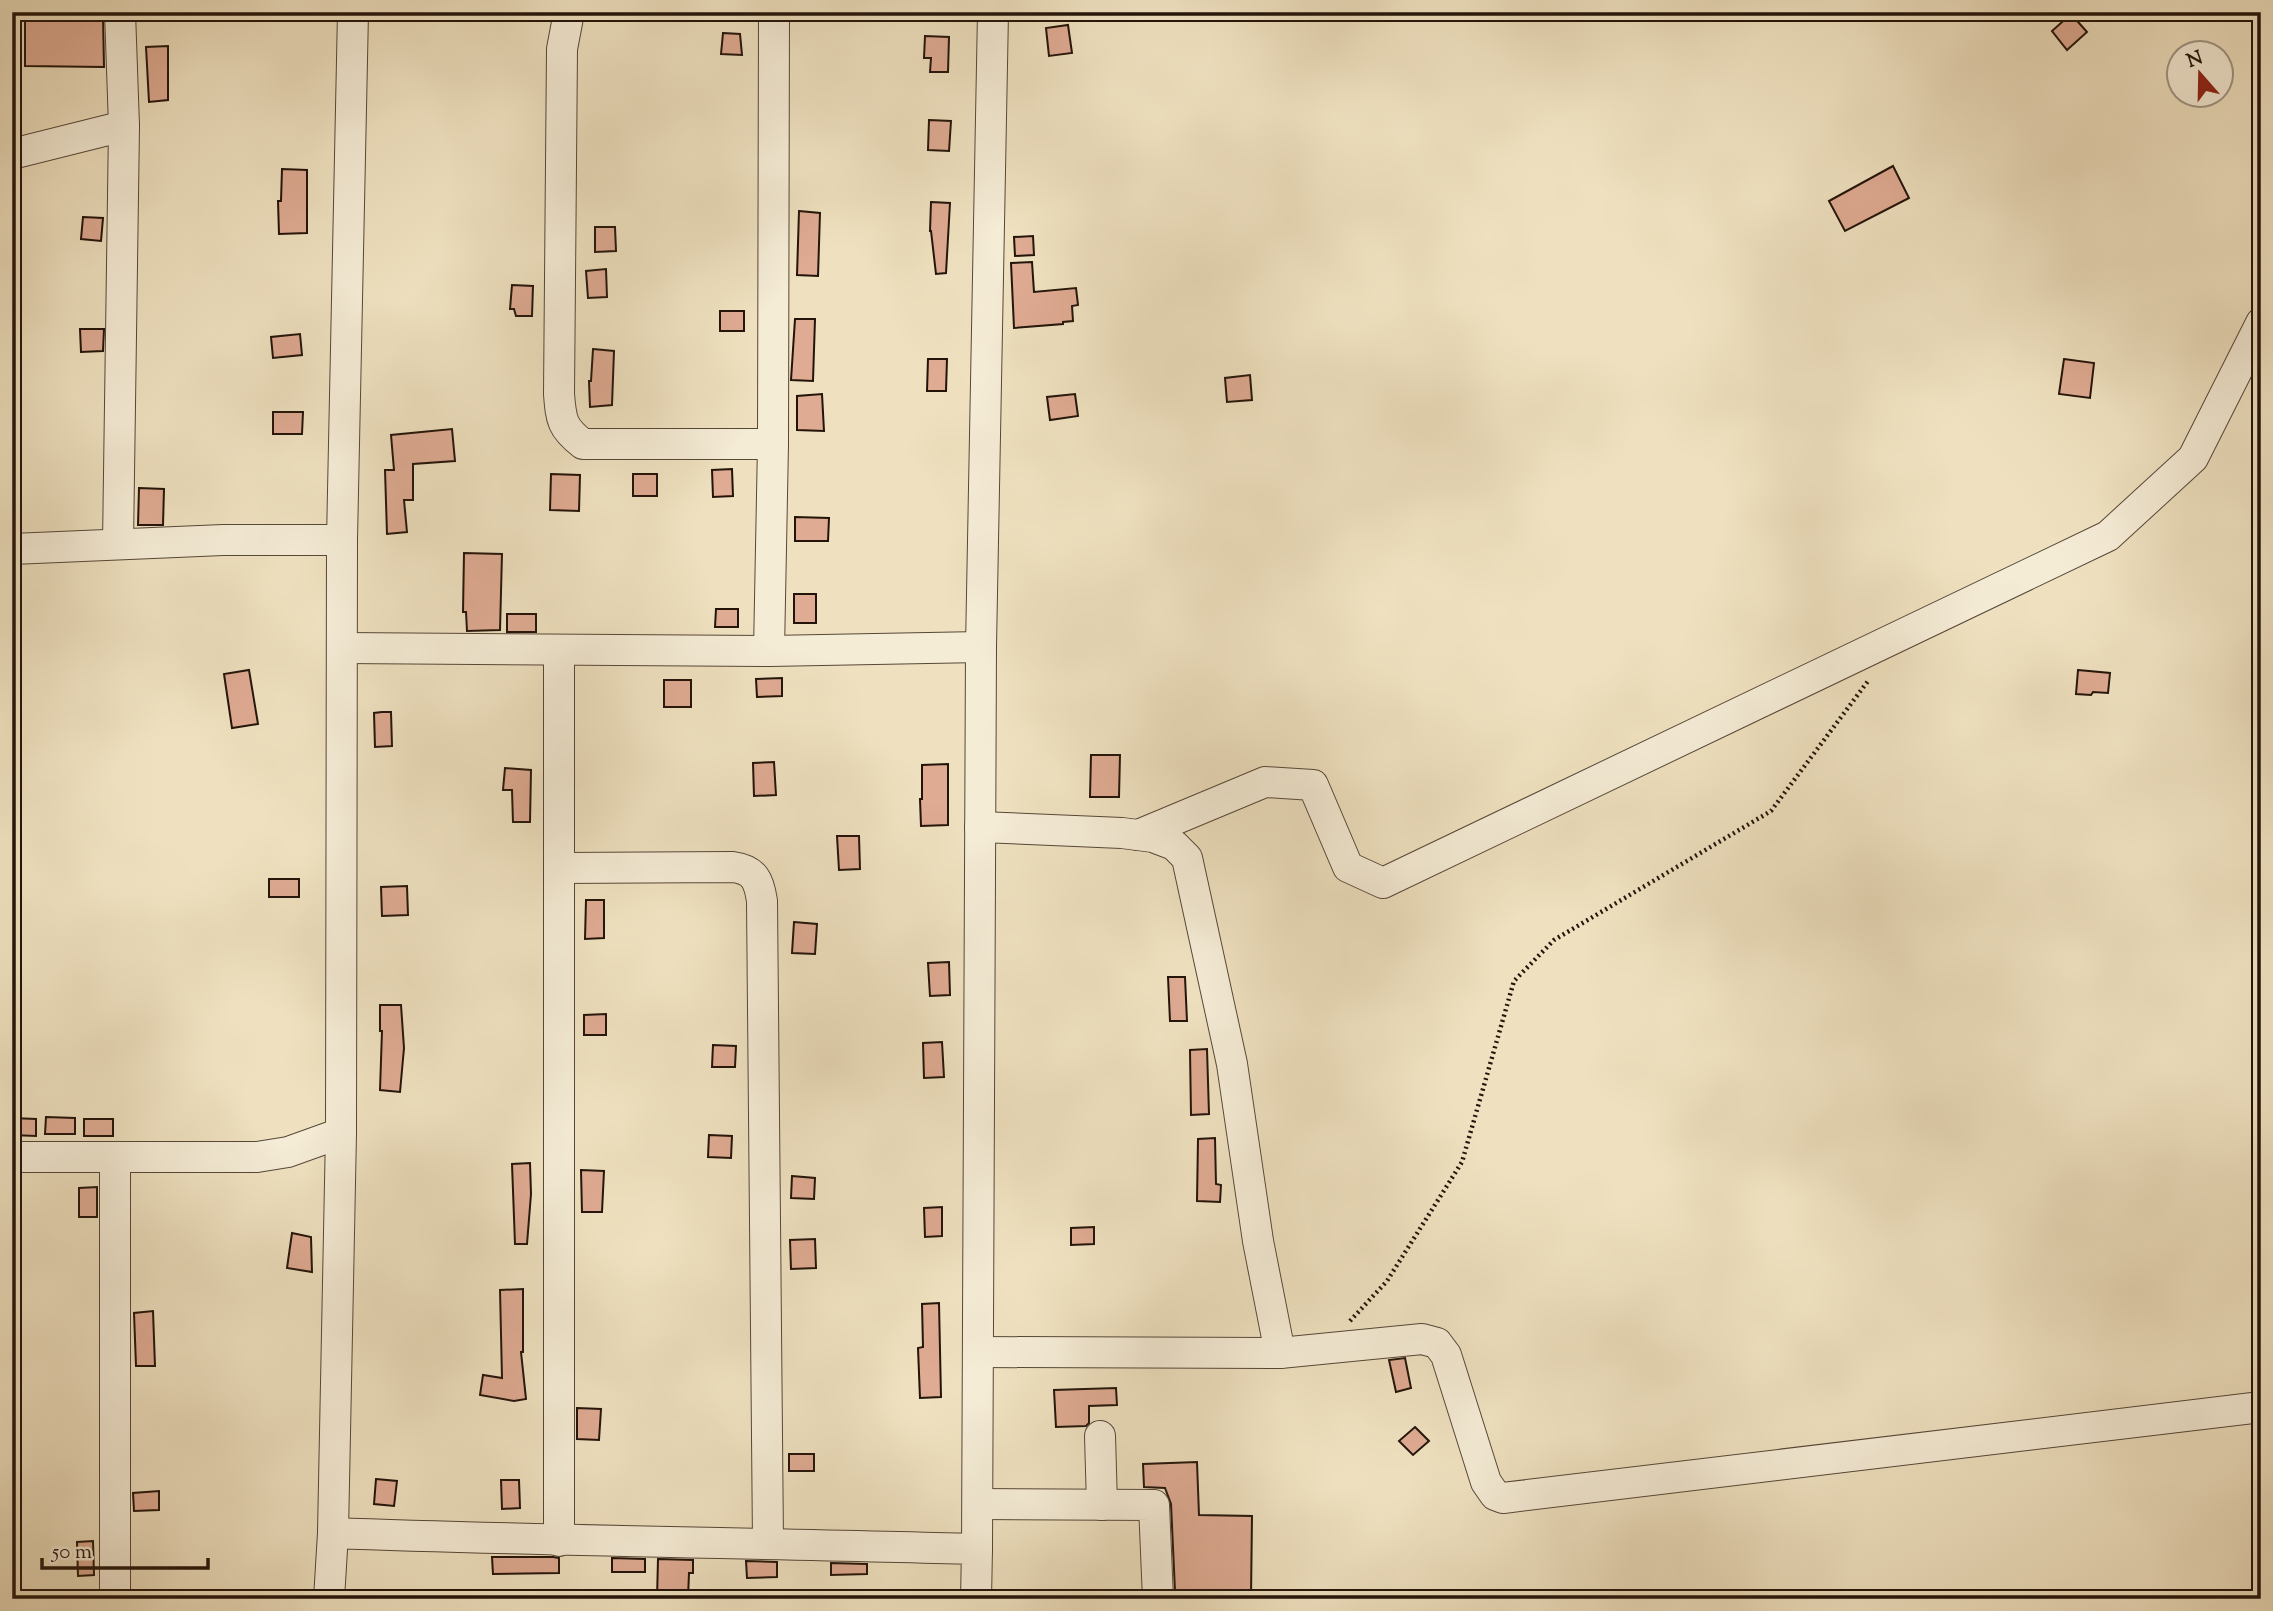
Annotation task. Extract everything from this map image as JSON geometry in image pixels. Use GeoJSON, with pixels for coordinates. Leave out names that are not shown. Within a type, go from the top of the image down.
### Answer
{"type":"FeatureCollection","features":[{"type":"Feature","properties":{"kind":"street"},"geometry":{"type":"LineString","coordinates":[[118,544],[124,126],[120,12]]}},
{"type":"Feature","properties":{"kind":"street"},"geometry":{"type":"LineString","coordinates":[[329,1599],[333,1533],[341,1133],[342,540],[353,12]]}},
{"type":"Feature","properties":{"kind":"street"},"geometry":{"type":"LineString","coordinates":[[569,12],[562,49],[559,380],[561,414],[568,433],[583,444],[773,444]]}},
{"type":"Feature","properties":{"kind":"street"},"geometry":{"type":"LineString","coordinates":[[769,651],[773,444],[774,12]]}},
{"type":"Feature","properties":{"kind":"street"},"geometry":{"type":"LineString","coordinates":[[976,1599],[981,648],[993,12]]}},
{"type":"Feature","properties":{"kind":"street"},"geometry":{"type":"LineString","coordinates":[[12,154],[124,126]]}},
{"type":"Feature","properties":{"kind":"street"},"geometry":{"type":"LineString","coordinates":[[1138,835],[1265,782],[1313,786],[1348,867],[1383,883],[2108,536],[2193,458],[2261,323]]}},
{"type":"Feature","properties":{"kind":"street"},"geometry":{"type":"LineString","coordinates":[[12,549],[118,544],[342,540]]}},
{"type":"Feature","properties":{"kind":"street"},"geometry":{"type":"LineString","coordinates":[[343,648],[559,651],[981,648]]}},
{"type":"Feature","properties":{"kind":"street"},"geometry":{"type":"LineString","coordinates":[[559,651],[559,1541]]}},
{"type":"Feature","properties":{"kind":"street"},"geometry":{"type":"LineString","coordinates":[[980,827],[1153,837],[1174,845],[1187,858],[1232,1064],[1258,1241],[1280,1353]]}},
{"type":"Feature","properties":{"kind":"street"},"geometry":{"type":"LineString","coordinates":[[560,868],[745,868],[755,876],[760,886],[768,1543]]}},
{"type":"Feature","properties":{"kind":"street"},"geometry":{"type":"LineString","coordinates":[[12,1157],[257,1157],[288,1152],[341,1133]]}},
{"type":"Feature","properties":{"kind":"street"},"geometry":{"type":"LineString","coordinates":[[115,1157],[115,1599]]}},
{"type":"Feature","properties":{"kind":"street"},"geometry":{"type":"LineString","coordinates":[[979,1352],[1280,1353],[1422,1339],[1437,1343],[1446,1355],[1486,1482],[1495,1495],[1503,1498],[2261,1407]]}},
{"type":"Feature","properties":{"kind":"street"},"geometry":{"type":"LineString","coordinates":[[1100,1436],[1102,1505]]}},
{"type":"Feature","properties":{"kind":"street"},"geometry":{"type":"LineString","coordinates":[[978,1504],[1154,1505],[1158,1599]]}},
{"type":"Feature","properties":{"kind":"street"},"geometry":{"type":"LineString","coordinates":[[333,1533],[559,1541],[977,1549]]}},
{"type":"Feature","properties":{"kind":"path"},"geometry":{"type":"LineString","coordinates":[[1322,1348],[1387,1281],[1462,1163],[1514,981],[1554,940],[1772,811],[1870,677]]}},
{"type":"Feature","properties":{"kind":"building"},"geometry":{"type":"Polygon","coordinates":[[[2071,14],[2087,32],[2067,50],[2052,31],[2071,14]]]}},
{"type":"Feature","properties":{"kind":"building"},"geometry":{"type":"Polygon","coordinates":[[[25,17],[103,17],[104,67],[25,66],[25,17]]]}},
{"type":"Feature","properties":{"kind":"building"},"geometry":{"type":"Polygon","coordinates":[[[1068,25],[1072,53],[1049,56],[1046,28],[1068,25]]]}},
{"type":"Feature","properties":{"kind":"building"},"geometry":{"type":"Polygon","coordinates":[[[723,33],[740,34],[742,55],[721,54],[723,33]]]}},
{"type":"Feature","properties":{"kind":"building"},"geometry":{"type":"Polygon","coordinates":[[[925,36],[949,37],[948,72],[930,72],[931,58],[924,58],[925,36]]]}},
{"type":"Feature","properties":{"kind":"building"},"geometry":{"type":"Polygon","coordinates":[[[168,46],[168,100],[149,102],[146,47],[168,46]]]}},
{"type":"Feature","properties":{"kind":"building"},"geometry":{"type":"Polygon","coordinates":[[[929,120],[951,121],[949,151],[928,150],[929,120]]]}},
{"type":"Feature","properties":{"kind":"building"},"geometry":{"type":"Polygon","coordinates":[[[1893,166],[1909,198],[1845,231],[1829,201],[1893,166]]]}},
{"type":"Feature","properties":{"kind":"building"},"geometry":{"type":"Polygon","coordinates":[[[282,169],[307,170],[307,233],[279,234],[278,201],[281,201],[282,169]]]}},
{"type":"Feature","properties":{"kind":"building"},"geometry":{"type":"Polygon","coordinates":[[[931,202],[950,203],[946,273],[936,274],[930,231],[931,202]]]}},
{"type":"Feature","properties":{"kind":"building"},"geometry":{"type":"Polygon","coordinates":[[[799,211],[820,213],[818,276],[797,275],[799,211]]]}},
{"type":"Feature","properties":{"kind":"building"},"geometry":{"type":"Polygon","coordinates":[[[83,217],[103,218],[101,241],[81,239],[83,217]]]}},
{"type":"Feature","properties":{"kind":"building"},"geometry":{"type":"Polygon","coordinates":[[[595,227],[615,227],[616,251],[595,252],[595,227]]]}},
{"type":"Feature","properties":{"kind":"building"},"geometry":{"type":"Polygon","coordinates":[[[1033,236],[1034,255],[1015,256],[1014,237],[1033,236]]]}},
{"type":"Feature","properties":{"kind":"building"},"geometry":{"type":"Polygon","coordinates":[[[1032,262],[1034,292],[1076,288],[1078,305],[1072,306],[1073,321],[1014,328],[1011,263],[1032,262]]]}},
{"type":"Feature","properties":{"kind":"building"},"geometry":{"type":"Polygon","coordinates":[[[606,269],[607,297],[588,298],[586,271],[606,269]]]}},
{"type":"Feature","properties":{"kind":"building"},"geometry":{"type":"Polygon","coordinates":[[[512,285],[533,286],[532,316],[516,316],[514,309],[510,309],[512,285]]]}},
{"type":"Feature","properties":{"kind":"building"},"geometry":{"type":"Polygon","coordinates":[[[720,311],[744,311],[744,331],[720,331],[720,311]]]}},
{"type":"Feature","properties":{"kind":"building"},"geometry":{"type":"Polygon","coordinates":[[[795,319],[815,319],[813,381],[791,380],[795,319]]]}},
{"type":"Feature","properties":{"kind":"building"},"geometry":{"type":"Polygon","coordinates":[[[80,329],[104,329],[103,351],[81,352],[80,329]]]}},
{"type":"Feature","properties":{"kind":"building"},"geometry":{"type":"Polygon","coordinates":[[[300,334],[302,355],[273,358],[271,337],[300,334]]]}},
{"type":"Feature","properties":{"kind":"building"},"geometry":{"type":"Polygon","coordinates":[[[593,349],[614,351],[612,405],[590,407],[589,381],[593,349]]]}},
{"type":"Feature","properties":{"kind":"building"},"geometry":{"type":"Polygon","coordinates":[[[928,359],[947,359],[946,391],[927,391],[928,359]]]}},
{"type":"Feature","properties":{"kind":"building"},"geometry":{"type":"Polygon","coordinates":[[[2064,359],[2094,363],[2090,398],[2059,394],[2064,359]]]}},
{"type":"Feature","properties":{"kind":"building"},"geometry":{"type":"Polygon","coordinates":[[[1250,375],[1252,400],[1227,402],[1225,378],[1250,375]]]}},
{"type":"Feature","properties":{"kind":"building"},"geometry":{"type":"Polygon","coordinates":[[[822,394],[824,431],[797,430],[797,396],[822,394]]]}},
{"type":"Feature","properties":{"kind":"building"},"geometry":{"type":"Polygon","coordinates":[[[1075,394],[1078,416],[1050,420],[1047,397],[1075,394]]]}},
{"type":"Feature","properties":{"kind":"building"},"geometry":{"type":"Polygon","coordinates":[[[273,412],[303,412],[302,434],[273,434],[273,412]]]}},
{"type":"Feature","properties":{"kind":"building"},"geometry":{"type":"Polygon","coordinates":[[[452,429],[455,461],[413,464],[413,500],[404,500],[407,532],[387,534],[385,470],[394,470],[391,435],[452,429]]]}},
{"type":"Feature","properties":{"kind":"building"},"geometry":{"type":"Polygon","coordinates":[[[732,469],[733,496],[713,497],[712,470],[732,469]]]}},
{"type":"Feature","properties":{"kind":"building"},"geometry":{"type":"Polygon","coordinates":[[[551,474],[580,475],[579,511],[550,510],[551,474]]]}},
{"type":"Feature","properties":{"kind":"building"},"geometry":{"type":"Polygon","coordinates":[[[633,474],[657,474],[657,496],[633,496],[633,474]]]}},
{"type":"Feature","properties":{"kind":"building"},"geometry":{"type":"Polygon","coordinates":[[[139,488],[164,489],[163,525],[138,525],[139,488]]]}},
{"type":"Feature","properties":{"kind":"building"},"geometry":{"type":"Polygon","coordinates":[[[795,517],[829,518],[828,541],[795,541],[795,517]]]}},
{"type":"Feature","properties":{"kind":"building"},"geometry":{"type":"Polygon","coordinates":[[[464,553],[502,554],[500,630],[467,631],[466,612],[463,612],[464,553]]]}},
{"type":"Feature","properties":{"kind":"building"},"geometry":{"type":"Polygon","coordinates":[[[794,594],[816,594],[816,623],[794,623],[794,594]]]}},
{"type":"Feature","properties":{"kind":"building"},"geometry":{"type":"Polygon","coordinates":[[[716,609],[738,609],[738,627],[715,627],[716,609]]]}},
{"type":"Feature","properties":{"kind":"building"},"geometry":{"type":"Polygon","coordinates":[[[507,614],[536,614],[536,632],[507,632],[507,614]]]}},
{"type":"Feature","properties":{"kind":"building"},"geometry":{"type":"Polygon","coordinates":[[[249,670],[258,724],[232,728],[224,674],[249,670]]]}},
{"type":"Feature","properties":{"kind":"building"},"geometry":{"type":"Polygon","coordinates":[[[2078,670],[2110,673],[2108,693],[2076,694],[2078,670]]]}},
{"type":"Feature","properties":{"kind":"building"},"geometry":{"type":"Polygon","coordinates":[[[782,678],[782,696],[757,697],[756,679],[782,678]]]}},
{"type":"Feature","properties":{"kind":"building"},"geometry":{"type":"Polygon","coordinates":[[[664,680],[691,680],[691,707],[664,707],[664,680]]]}},
{"type":"Feature","properties":{"kind":"building"},"geometry":{"type":"Polygon","coordinates":[[[391,712],[392,746],[375,747],[374,713],[391,712]]]}},
{"type":"Feature","properties":{"kind":"building"},"geometry":{"type":"Polygon","coordinates":[[[1091,755],[1120,755],[1119,797],[1090,797],[1091,755]]]}},
{"type":"Feature","properties":{"kind":"building"},"geometry":{"type":"Polygon","coordinates":[[[774,762],[776,795],[754,796],[753,763],[774,762]]]}},
{"type":"Feature","properties":{"kind":"building"},"geometry":{"type":"Polygon","coordinates":[[[948,764],[948,825],[921,826],[922,765],[948,764]]]}},
{"type":"Feature","properties":{"kind":"building"},"geometry":{"type":"Polygon","coordinates":[[[505,768],[531,770],[530,822],[513,822],[512,790],[503,790],[505,768]]]}},
{"type":"Feature","properties":{"kind":"building"},"geometry":{"type":"Polygon","coordinates":[[[837,836],[859,836],[860,869],[839,870],[837,836]]]}},
{"type":"Feature","properties":{"kind":"building"},"geometry":{"type":"Polygon","coordinates":[[[269,879],[299,879],[299,897],[269,897],[269,879]]]}},
{"type":"Feature","properties":{"kind":"building"},"geometry":{"type":"Polygon","coordinates":[[[407,886],[408,915],[382,916],[381,887],[407,886]]]}},
{"type":"Feature","properties":{"kind":"building"},"geometry":{"type":"Polygon","coordinates":[[[586,900],[604,900],[604,938],[585,939],[586,900]]]}},
{"type":"Feature","properties":{"kind":"building"},"geometry":{"type":"Polygon","coordinates":[[[794,922],[817,924],[815,954],[792,953],[794,922]]]}},
{"type":"Feature","properties":{"kind":"building"},"geometry":{"type":"Polygon","coordinates":[[[949,962],[950,995],[930,996],[928,963],[949,962]]]}},
{"type":"Feature","properties":{"kind":"building"},"geometry":{"type":"Polygon","coordinates":[[[1168,977],[1185,977],[1187,1021],[1170,1021],[1168,977]]]}},
{"type":"Feature","properties":{"kind":"building"},"geometry":{"type":"Polygon","coordinates":[[[380,1005],[401,1005],[404,1048],[400,1092],[380,1090],[380,1005]]]}},
{"type":"Feature","properties":{"kind":"building"},"geometry":{"type":"Polygon","coordinates":[[[606,1014],[606,1035],[584,1035],[584,1015],[606,1014]]]}},
{"type":"Feature","properties":{"kind":"building"},"geometry":{"type":"Polygon","coordinates":[[[942,1042],[944,1077],[924,1078],[923,1043],[942,1042]]]}},
{"type":"Feature","properties":{"kind":"building"},"geometry":{"type":"Polygon","coordinates":[[[713,1045],[736,1046],[735,1067],[712,1067],[713,1045]]]}},
{"type":"Feature","properties":{"kind":"building"},"geometry":{"type":"Polygon","coordinates":[[[1207,1049],[1209,1114],[1191,1115],[1190,1050],[1207,1049]]]}},
{"type":"Feature","properties":{"kind":"building"},"geometry":{"type":"Polygon","coordinates":[[[46,1117],[75,1118],[75,1134],[45,1134],[46,1117]]]}},
{"type":"Feature","properties":{"kind":"building"},"geometry":{"type":"Polygon","coordinates":[[[12,1118],[36,1119],[36,1136],[12,1135],[12,1118]]]}},
{"type":"Feature","properties":{"kind":"building"},"geometry":{"type":"Polygon","coordinates":[[[84,1119],[113,1119],[113,1136],[84,1136],[84,1119]]]}},
{"type":"Feature","properties":{"kind":"building"},"geometry":{"type":"Polygon","coordinates":[[[709,1135],[732,1136],[731,1158],[708,1157],[709,1135]]]}},
{"type":"Feature","properties":{"kind":"building"},"geometry":{"type":"Polygon","coordinates":[[[1215,1138],[1216,1184],[1221,1185],[1220,1202],[1197,1201],[1198,1139],[1215,1138]]]}},
{"type":"Feature","properties":{"kind":"building"},"geometry":{"type":"Polygon","coordinates":[[[530,1163],[531,1194],[527,1244],[515,1244],[512,1164],[530,1163]]]}},
{"type":"Feature","properties":{"kind":"building"},"geometry":{"type":"Polygon","coordinates":[[[581,1170],[604,1171],[602,1212],[582,1212],[581,1170]]]}},
{"type":"Feature","properties":{"kind":"building"},"geometry":{"type":"Polygon","coordinates":[[[792,1176],[815,1178],[814,1199],[791,1198],[792,1176]]]}},
{"type":"Feature","properties":{"kind":"building"},"geometry":{"type":"Polygon","coordinates":[[[97,1187],[97,1217],[79,1217],[79,1188],[97,1187]]]}},
{"type":"Feature","properties":{"kind":"building"},"geometry":{"type":"Polygon","coordinates":[[[942,1207],[942,1236],[925,1237],[924,1208],[942,1207]]]}},
{"type":"Feature","properties":{"kind":"building"},"geometry":{"type":"Polygon","coordinates":[[[1094,1227],[1094,1244],[1071,1245],[1071,1228],[1094,1227]]]}},
{"type":"Feature","properties":{"kind":"building"},"geometry":{"type":"Polygon","coordinates":[[[292,1233],[311,1237],[312,1272],[287,1268],[292,1233]]]}},
{"type":"Feature","properties":{"kind":"building"},"geometry":{"type":"Polygon","coordinates":[[[815,1239],[816,1268],[791,1269],[790,1240],[815,1239]]]}},
{"type":"Feature","properties":{"kind":"building"},"geometry":{"type":"Polygon","coordinates":[[[523,1289],[521,1352],[526,1399],[514,1401],[480,1395],[483,1375],[502,1378],[500,1290],[523,1289]]]}},
{"type":"Feature","properties":{"kind":"building"},"geometry":{"type":"Polygon","coordinates":[[[939,1303],[941,1397],[920,1398],[918,1348],[923,1347],[922,1304],[939,1303]]]}},
{"type":"Feature","properties":{"kind":"building"},"geometry":{"type":"Polygon","coordinates":[[[153,1311],[155,1366],[136,1366],[134,1313],[153,1311]]]}},
{"type":"Feature","properties":{"kind":"building"},"geometry":{"type":"Polygon","coordinates":[[[1405,1358],[1411,1388],[1396,1392],[1389,1360],[1405,1358]]]}},
{"type":"Feature","properties":{"kind":"building"},"geometry":{"type":"Polygon","coordinates":[[[1116,1388],[1117,1405],[1089,1406],[1089,1423],[1086,1426],[1056,1427],[1054,1390],[1116,1388]]]}},
{"type":"Feature","properties":{"kind":"building"},"geometry":{"type":"Polygon","coordinates":[[[577,1408],[601,1409],[599,1440],[577,1439],[577,1408]]]}},
{"type":"Feature","properties":{"kind":"building"},"geometry":{"type":"Polygon","coordinates":[[[1415,1427],[1429,1441],[1413,1455],[1399,1441],[1415,1427]]]}},
{"type":"Feature","properties":{"kind":"building"},"geometry":{"type":"Polygon","coordinates":[[[789,1454],[814,1454],[814,1471],[789,1471],[789,1454]]]}},
{"type":"Feature","properties":{"kind":"building"},"geometry":{"type":"Polygon","coordinates":[[[1197,1462],[1199,1515],[1252,1516],[1251,1597],[1216,1597],[1216,1590],[1175,1591],[1171,1504],[1165,1488],[1144,1487],[1143,1464],[1197,1462]]]}},
{"type":"Feature","properties":{"kind":"building"},"geometry":{"type":"Polygon","coordinates":[[[376,1479],[397,1481],[394,1506],[374,1504],[376,1479]]]}},
{"type":"Feature","properties":{"kind":"building"},"geometry":{"type":"Polygon","coordinates":[[[501,1480],[519,1480],[520,1508],[502,1509],[501,1480]]]}},
{"type":"Feature","properties":{"kind":"building"},"geometry":{"type":"Polygon","coordinates":[[[159,1491],[159,1510],[134,1511],[133,1493],[159,1491]]]}},
{"type":"Feature","properties":{"kind":"building"},"geometry":{"type":"Polygon","coordinates":[[[93,1541],[94,1575],[78,1576],[77,1542],[93,1541]]]}},
{"type":"Feature","properties":{"kind":"building"},"geometry":{"type":"Polygon","coordinates":[[[492,1557],[559,1558],[559,1573],[493,1574],[492,1557]]]}},
{"type":"Feature","properties":{"kind":"building"},"geometry":{"type":"Polygon","coordinates":[[[612,1558],[645,1559],[645,1572],[612,1572],[612,1558]]]}},
{"type":"Feature","properties":{"kind":"building"},"geometry":{"type":"Polygon","coordinates":[[[658,1559],[693,1560],[693,1573],[689,1573],[688,1599],[657,1599],[658,1559]]]}},
{"type":"Feature","properties":{"kind":"building"},"geometry":{"type":"Polygon","coordinates":[[[746,1561],[777,1562],[777,1577],[747,1578],[746,1561]]]}},
{"type":"Feature","properties":{"kind":"building"},"geometry":{"type":"Polygon","coordinates":[[[831,1563],[867,1564],[867,1574],[831,1575],[831,1563]]]}}]}
